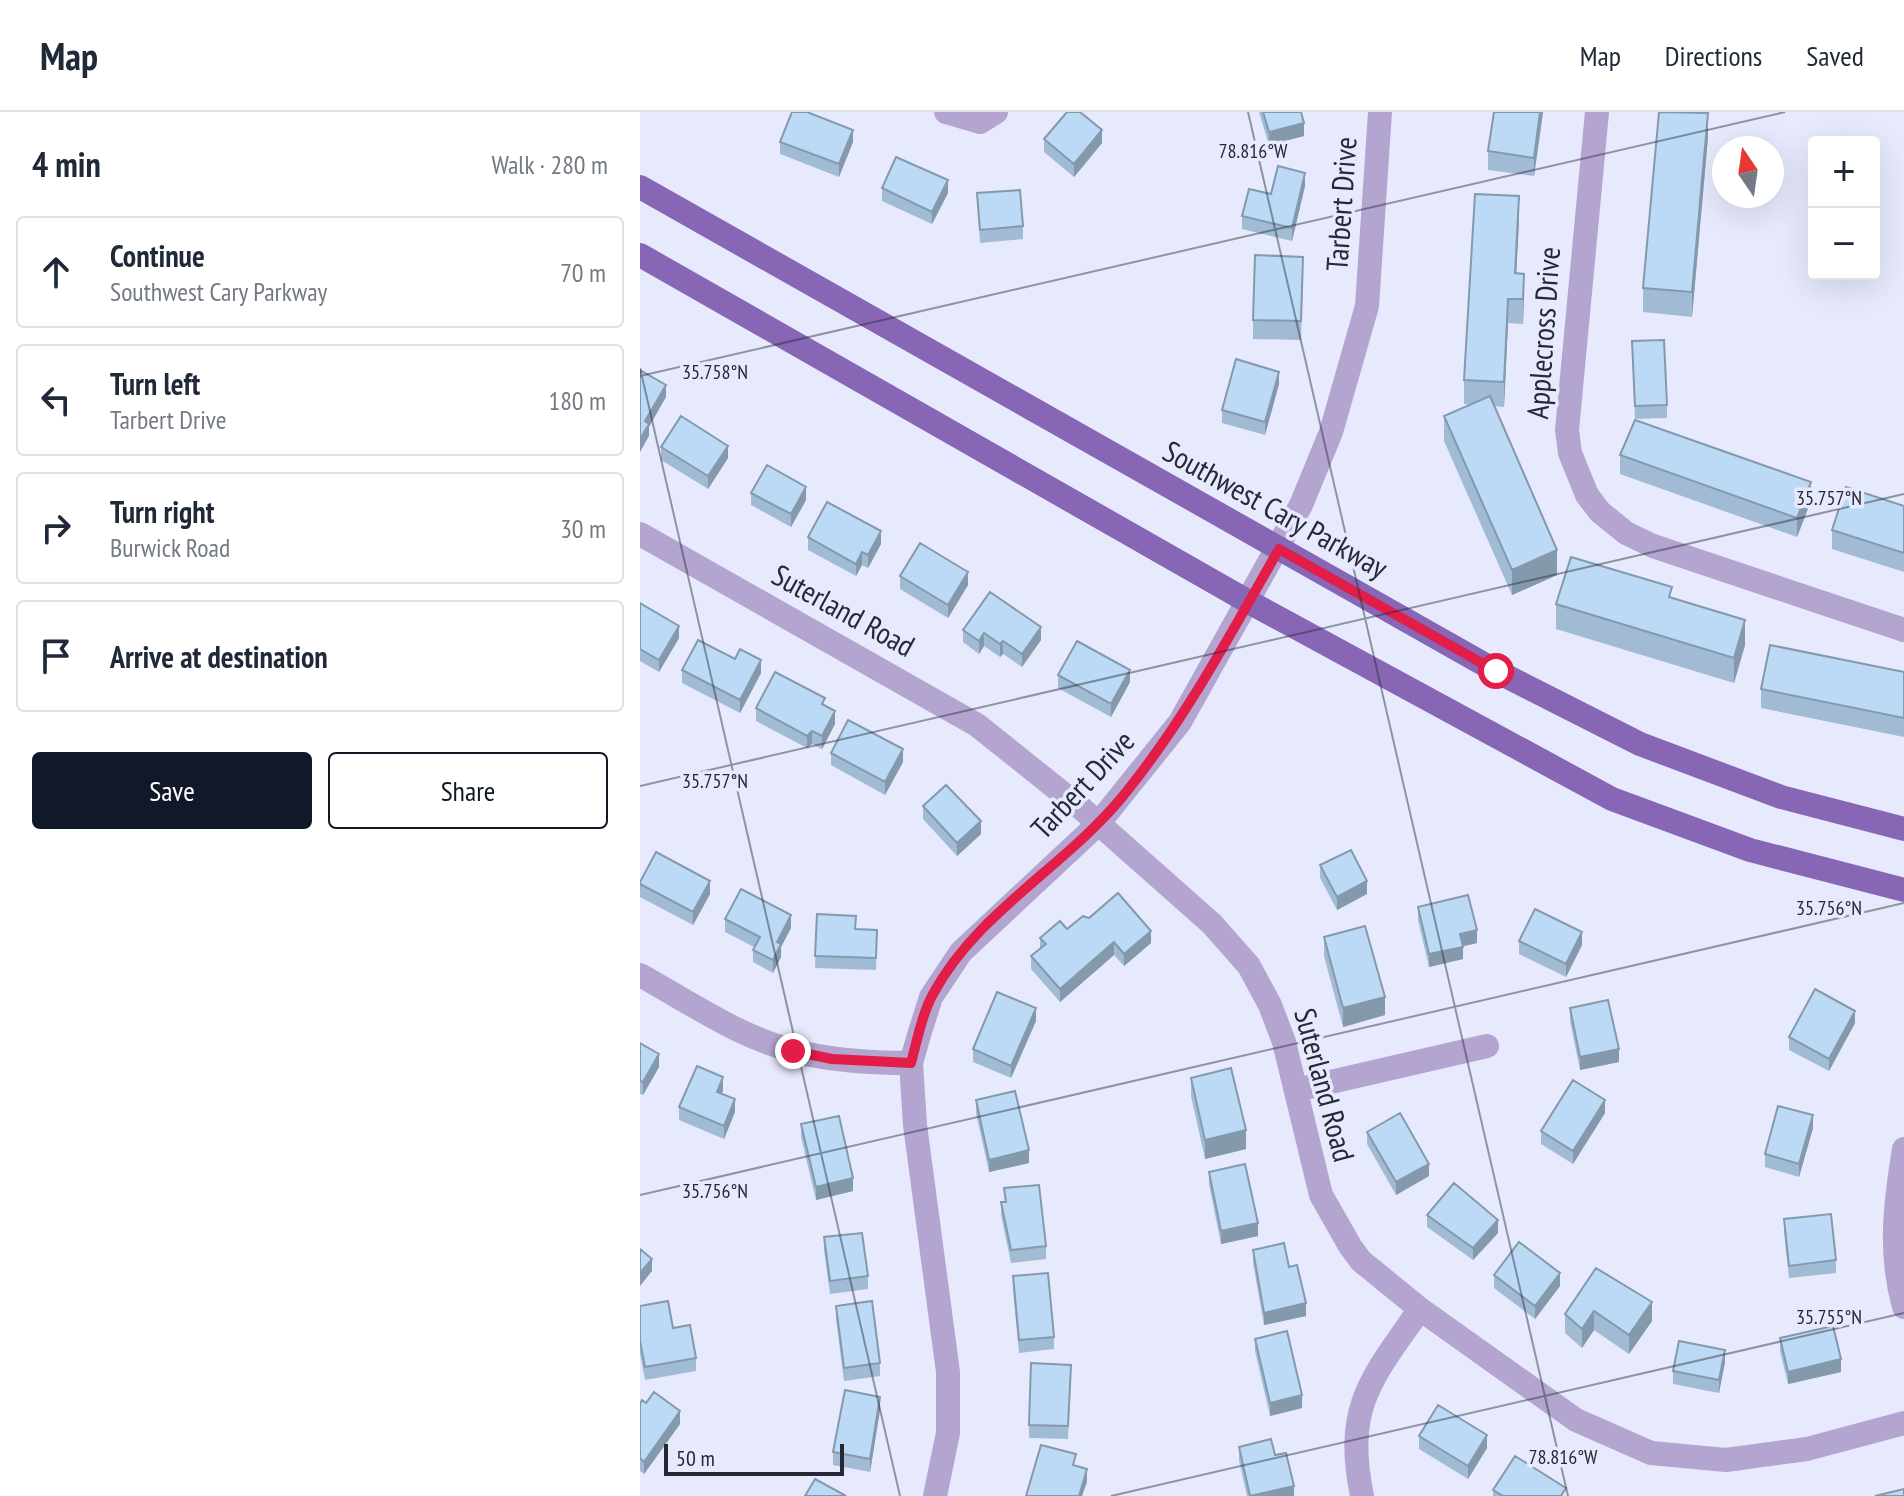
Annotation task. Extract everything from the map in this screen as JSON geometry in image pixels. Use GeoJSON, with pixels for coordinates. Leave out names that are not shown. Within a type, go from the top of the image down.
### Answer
{"type":"FeatureCollection","features":[{"type":"Feature","properties":{"kind":"main road","name":"Southwest Cary Parkway"},"geometry":{"type":"LineString","coordinates":[[640,187],[1496,671],[1640,744],[1781,797],[1904,829]]}},
{"type":"Feature","properties":{"kind":"main road"},"geometry":{"type":"LineString","coordinates":[[640,255],[1249,602],[1612,799],[1750,850],[1904,890]]}},
{"type":"Feature","properties":{"kind":"street"},"geometry":{"type":"LineString","coordinates":[[946,112],[980,122],[996,112]]}},
{"type":"Feature","properties":{"kind":"street","name":"Tarbert Drive"},"geometry":{"type":"LineString","coordinates":[[935,1496],[948,1433],[948,1372],[915,1125],[911,1063],[931,997],[961,952],[1098,824],[1180,722],[1279,549],[1320,461],[1361,334],[1371,278],[1380,112]]}},
{"type":"Feature","properties":{"kind":"street","name":"Applecross Drive"},"geometry":{"type":"LineString","coordinates":[[1597,112],[1567,430],[1570,453],[1587,495],[1613,524],[1653,546],[1904,630]]}},
{"type":"Feature","properties":{"kind":"street","name":"Suterland Road"},"geometry":{"type":"LineString","coordinates":[[640,534],[977,725],[1019,756],[1212,924],[1249,966],[1277,1022],[1296,1090],[1310,1162],[1336,1227],[1361,1261],[1420,1309],[1576,1420],[1651,1453],[1726,1460],[1763,1457],[1904,1423]]}},
{"type":"Feature","properties":{"kind":"street"},"geometry":{"type":"LineString","coordinates":[[640,975],[741,1031],[793,1051],[832,1059],[911,1063]]}},
{"type":"Feature","properties":{"kind":"street"},"geometry":{"type":"LineString","coordinates":[[1296,1090],[1487,1046]]}},
{"type":"Feature","properties":{"kind":"street"},"geometry":{"type":"LineString","coordinates":[[1904,1149],[1894,1209],[1893,1257],[1904,1307]]}},
{"type":"Feature","properties":{"kind":"street"},"geometry":{"type":"LineString","coordinates":[[1362,1496],[1356,1426],[1366,1391],[1420,1309]]}},
{"type":"Feature","properties":{"kind":"building"},"geometry":{"type":"Polygon","coordinates":[[[792,112],[807,112],[853,130],[839,164],[780,142],[792,112]]]}},
{"type":"Feature","properties":{"kind":"building"},"geometry":{"type":"Polygon","coordinates":[[[1067,112],[1080,112],[1102,130],[1074,164],[1044,139],[1067,112]]]}},
{"type":"Feature","properties":{"kind":"building"},"geometry":{"type":"Polygon","coordinates":[[[1263,112],[1301,112],[1304,123],[1269,132],[1263,112]]]}},
{"type":"Feature","properties":{"kind":"building"},"geometry":{"type":"Polygon","coordinates":[[[1494,112],[1540,112],[1534,158],[1488,151],[1494,112]]]}},
{"type":"Feature","properties":{"kind":"building"},"geometry":{"type":"Polygon","coordinates":[[[1659,112],[1708,113],[1692,292],[1643,288],[1659,112]]]}},
{"type":"Feature","properties":{"kind":"building"},"geometry":{"type":"Polygon","coordinates":[[[896,157],[948,180],[932,212],[882,188],[896,157]]]}},
{"type":"Feature","properties":{"kind":"building"},"geometry":{"type":"Polygon","coordinates":[[[1278,166],[1305,173],[1292,228],[1242,216],[1249,189],[1271,194],[1278,166]]]}},
{"type":"Feature","properties":{"kind":"building"},"geometry":{"type":"Polygon","coordinates":[[[1020,190],[1023,226],[980,230],[977,193],[1020,190]]]}},
{"type":"Feature","properties":{"kind":"building"},"geometry":{"type":"Polygon","coordinates":[[[1475,194],[1519,196],[1515,273],[1524,274],[1523,299],[1508,299],[1504,382],[1464,380],[1475,194]]]}},
{"type":"Feature","properties":{"kind":"building"},"geometry":{"type":"Polygon","coordinates":[[[1255,255],[1303,257],[1301,321],[1253,320],[1255,255]]]}},
{"type":"Feature","properties":{"kind":"building"},"geometry":{"type":"Polygon","coordinates":[[[1664,340],[1667,405],[1635,406],[1632,341],[1664,340]]]}},
{"type":"Feature","properties":{"kind":"building"},"geometry":{"type":"Polygon","coordinates":[[[1236,359],[1279,372],[1265,422],[1222,410],[1236,359]]]}},
{"type":"Feature","properties":{"kind":"building"},"geometry":{"type":"Polygon","coordinates":[[[640,370],[666,385],[645,421],[649,424],[640,439],[640,370]]]}},
{"type":"Feature","properties":{"kind":"building"},"geometry":{"type":"Polygon","coordinates":[[[1490,396],[1557,550],[1512,570],[1444,416],[1490,396]]]}},
{"type":"Feature","properties":{"kind":"building"},"geometry":{"type":"Polygon","coordinates":[[[681,416],[728,446],[708,476],[661,447],[681,416]]]}},
{"type":"Feature","properties":{"kind":"building"},"geometry":{"type":"Polygon","coordinates":[[[1635,420],[1811,482],[1797,518],[1620,455],[1635,420]]]}},
{"type":"Feature","properties":{"kind":"building"},"geometry":{"type":"Polygon","coordinates":[[[767,465],[806,487],[791,514],[751,493],[767,465]]]}},
{"type":"Feature","properties":{"kind":"building"},"geometry":{"type":"Polygon","coordinates":[[[1846,487],[1904,506],[1904,553],[1832,530],[1846,487]]]}},
{"type":"Feature","properties":{"kind":"building"},"geometry":{"type":"Polygon","coordinates":[[[827,502],[881,531],[868,555],[862,552],[856,564],[808,537],[827,502]]]}},
{"type":"Feature","properties":{"kind":"building"},"geometry":{"type":"Polygon","coordinates":[[[920,543],[968,572],[948,605],[900,576],[920,543]]]}},
{"type":"Feature","properties":{"kind":"building"},"geometry":{"type":"Polygon","coordinates":[[[1571,557],[1672,587],[1669,597],[1745,620],[1734,658],[1556,604],[1571,557]]]}},
{"type":"Feature","properties":{"kind":"building"},"geometry":{"type":"Polygon","coordinates":[[[990,592],[1041,627],[1022,654],[984,633],[979,641],[963,630],[990,592]]]}},
{"type":"Feature","properties":{"kind":"building"},"geometry":{"type":"Polygon","coordinates":[[[640,603],[679,626],[659,660],[640,649],[640,603]]]}},
{"type":"Feature","properties":{"kind":"building"},"geometry":{"type":"Polygon","coordinates":[[[698,640],[735,659],[740,649],[761,660],[740,700],[682,670],[698,640]]]}},
{"type":"Feature","properties":{"kind":"building"},"geometry":{"type":"Polygon","coordinates":[[[1077,641],[1130,670],[1111,704],[1058,675],[1077,641]]]}},
{"type":"Feature","properties":{"kind":"building"},"geometry":{"type":"Polygon","coordinates":[[[1770,645],[1904,672],[1904,718],[1761,689],[1770,645]]]}},
{"type":"Feature","properties":{"kind":"building"},"geometry":{"type":"Polygon","coordinates":[[[775,672],[825,698],[822,704],[835,711],[822,736],[812,731],[807,736],[756,708],[775,672]]]}},
{"type":"Feature","properties":{"kind":"building"},"geometry":{"type":"Polygon","coordinates":[[[848,720],[903,749],[885,782],[831,753],[848,720]]]}},
{"type":"Feature","properties":{"kind":"building"},"geometry":{"type":"Polygon","coordinates":[[[946,785],[981,821],[957,843],[923,806],[946,785]]]}},
{"type":"Feature","properties":{"kind":"building"},"geometry":{"type":"Polygon","coordinates":[[[1351,850],[1367,881],[1337,897],[1320,865],[1351,850]]]}},
{"type":"Feature","properties":{"kind":"building"},"geometry":{"type":"Polygon","coordinates":[[[656,852],[710,881],[693,912],[640,884],[656,852]]]}},
{"type":"Feature","properties":{"kind":"building"},"geometry":{"type":"Polygon","coordinates":[[[741,889],[791,915],[777,942],[781,944],[773,960],[753,950],[760,937],[725,919],[741,889]]]}},
{"type":"Feature","properties":{"kind":"building"},"geometry":{"type":"Polygon","coordinates":[[[1118,893],[1151,931],[1124,954],[1114,942],[1060,989],[1031,956],[1046,944],[1040,938],[1060,921],[1067,929],[1083,916],[1089,918],[1118,893]]]}},
{"type":"Feature","properties":{"kind":"building"},"geometry":{"type":"Polygon","coordinates":[[[1468,895],[1477,930],[1460,934],[1463,947],[1429,954],[1418,907],[1468,895]]]}},
{"type":"Feature","properties":{"kind":"building"},"geometry":{"type":"Polygon","coordinates":[[[1535,909],[1582,932],[1566,964],[1519,941],[1535,909]]]}},
{"type":"Feature","properties":{"kind":"building"},"geometry":{"type":"Polygon","coordinates":[[[817,914],[856,916],[855,929],[877,930],[876,958],[815,956],[817,914]]]}},
{"type":"Feature","properties":{"kind":"building"},"geometry":{"type":"Polygon","coordinates":[[[1365,926],[1385,997],[1343,1008],[1324,937],[1365,926]]]}},
{"type":"Feature","properties":{"kind":"building"},"geometry":{"type":"Polygon","coordinates":[[[1815,989],[1855,1011],[1829,1059],[1789,1037],[1815,989]]]}},
{"type":"Feature","properties":{"kind":"building"},"geometry":{"type":"Polygon","coordinates":[[[997,992],[1036,1008],[1011,1066],[973,1049],[997,992]]]}},
{"type":"Feature","properties":{"kind":"building"},"geometry":{"type":"Polygon","coordinates":[[[1608,1000],[1619,1049],[1580,1057],[1570,1008],[1608,1000]]]}},
{"type":"Feature","properties":{"kind":"building"},"geometry":{"type":"Polygon","coordinates":[[[640,1043],[659,1054],[643,1082],[640,1081],[640,1043]]]}},
{"type":"Feature","properties":{"kind":"building"},"geometry":{"type":"Polygon","coordinates":[[[697,1066],[723,1077],[717,1092],[735,1099],[724,1126],[679,1107],[697,1066]]]}},
{"type":"Feature","properties":{"kind":"building"},"geometry":{"type":"Polygon","coordinates":[[[1231,1068],[1246,1130],[1205,1140],[1191,1078],[1231,1068]]]}},
{"type":"Feature","properties":{"kind":"building"},"geometry":{"type":"Polygon","coordinates":[[[1573,1080],[1605,1100],[1573,1151],[1541,1131],[1573,1080]]]}},
{"type":"Feature","properties":{"kind":"building"},"geometry":{"type":"Polygon","coordinates":[[[1015,1091],[1029,1150],[989,1160],[976,1100],[1015,1091]]]}},
{"type":"Feature","properties":{"kind":"building"},"geometry":{"type":"Polygon","coordinates":[[[1778,1106],[1813,1115],[1799,1164],[1765,1154],[1778,1106]]]}},
{"type":"Feature","properties":{"kind":"building"},"geometry":{"type":"Polygon","coordinates":[[[1400,1113],[1429,1164],[1396,1182],[1367,1132],[1400,1113]]]}},
{"type":"Feature","properties":{"kind":"building"},"geometry":{"type":"Polygon","coordinates":[[[839,1116],[853,1178],[816,1187],[801,1124],[839,1116]]]}},
{"type":"Feature","properties":{"kind":"building"},"geometry":{"type":"Polygon","coordinates":[[[1245,1164],[1258,1223],[1221,1231],[1209,1172],[1245,1164]]]}},
{"type":"Feature","properties":{"kind":"building"},"geometry":{"type":"Polygon","coordinates":[[[1454,1183],[1498,1220],[1473,1248],[1427,1215],[1454,1183]]]}},
{"type":"Feature","properties":{"kind":"building"},"geometry":{"type":"Polygon","coordinates":[[[1039,1185],[1046,1246],[1011,1250],[1001,1202],[1006,1202],[1004,1188],[1039,1185]]]}},
{"type":"Feature","properties":{"kind":"building"},"geometry":{"type":"Polygon","coordinates":[[[1831,1214],[1836,1260],[1789,1266],[1784,1219],[1831,1214]]]}},
{"type":"Feature","properties":{"kind":"building"},"geometry":{"type":"Polygon","coordinates":[[[862,1233],[868,1276],[830,1281],[824,1237],[862,1233]]]}},
{"type":"Feature","properties":{"kind":"building"},"geometry":{"type":"Polygon","coordinates":[[[1519,1242],[1560,1273],[1535,1306],[1494,1275],[1519,1242]]]}},
{"type":"Feature","properties":{"kind":"building"},"geometry":{"type":"Polygon","coordinates":[[[1284,1243],[1289,1267],[1297,1265],[1306,1303],[1264,1313],[1253,1250],[1284,1243]]]}},
{"type":"Feature","properties":{"kind":"building"},"geometry":{"type":"Polygon","coordinates":[[[640,1249],[652,1259],[640,1273],[640,1249]]]}},
{"type":"Feature","properties":{"kind":"building"},"geometry":{"type":"Polygon","coordinates":[[[1596,1268],[1652,1302],[1629,1335],[1594,1311],[1582,1329],[1565,1314],[1596,1268]]]}},
{"type":"Feature","properties":{"kind":"building"},"geometry":{"type":"Polygon","coordinates":[[[1048,1273],[1054,1337],[1019,1340],[1013,1276],[1048,1273]]]}},
{"type":"Feature","properties":{"kind":"building"},"geometry":{"type":"Polygon","coordinates":[[[668,1301],[673,1328],[690,1325],[696,1358],[645,1367],[640,1341],[640,1306],[668,1301]]]}},
{"type":"Feature","properties":{"kind":"building"},"geometry":{"type":"Polygon","coordinates":[[[872,1301],[880,1363],[844,1368],[836,1306],[872,1301]]]}},
{"type":"Feature","properties":{"kind":"building"},"geometry":{"type":"Polygon","coordinates":[[[1833,1326],[1841,1359],[1788,1372],[1780,1338],[1833,1326]]]}},
{"type":"Feature","properties":{"kind":"building"},"geometry":{"type":"Polygon","coordinates":[[[1287,1331],[1302,1395],[1270,1403],[1255,1339],[1287,1331]]]}},
{"type":"Feature","properties":{"kind":"building"},"geometry":{"type":"Polygon","coordinates":[[[1679,1341],[1725,1350],[1719,1380],[1673,1371],[1679,1341]]]}},
{"type":"Feature","properties":{"kind":"building"},"geometry":{"type":"Polygon","coordinates":[[[1031,1363],[1071,1365],[1068,1426],[1029,1425],[1031,1363]]]}},
{"type":"Feature","properties":{"kind":"building"},"geometry":{"type":"Polygon","coordinates":[[[845,1390],[880,1397],[870,1459],[833,1452],[845,1390]]]}},
{"type":"Feature","properties":{"kind":"building"},"geometry":{"type":"Polygon","coordinates":[[[654,1392],[680,1411],[644,1462],[640,1458],[640,1404],[642,1400],[646,1403],[654,1392]]]}},
{"type":"Feature","properties":{"kind":"building"},"geometry":{"type":"Polygon","coordinates":[[[1438,1405],[1487,1435],[1468,1466],[1419,1436],[1438,1405]]]}},
{"type":"Feature","properties":{"kind":"building"},"geometry":{"type":"Polygon","coordinates":[[[1271,1439],[1275,1455],[1286,1453],[1294,1486],[1250,1496],[1239,1447],[1271,1439]]]}},
{"type":"Feature","properties":{"kind":"building"},"geometry":{"type":"Polygon","coordinates":[[[1041,1445],[1076,1454],[1073,1465],[1087,1469],[1079,1496],[1026,1496],[1041,1445]]]}},
{"type":"Feature","properties":{"kind":"building"},"geometry":{"type":"Polygon","coordinates":[[[1515,1456],[1566,1488],[1561,1496],[1503,1496],[1493,1490],[1515,1456]]]}},
{"type":"Feature","properties":{"kind":"building"},"geometry":{"type":"Polygon","coordinates":[[[815,1479],[846,1496],[805,1496],[815,1479]]]}},
{"type":"Feature","properties":{"kind":"building"},"geometry":{"type":"Polygon","coordinates":[[[1904,1489],[1904,1496],[1875,1496],[1904,1489]]]}},
{"type":"Feature","properties":{"kind":"route"},"geometry":{"type":"LineString","coordinates":[[793,1051],[832,1059],[911,1063],[931,997],[945,973],[976,936],[1120,800],[1180,722],[1279,549],[1496,671]]}}]}
